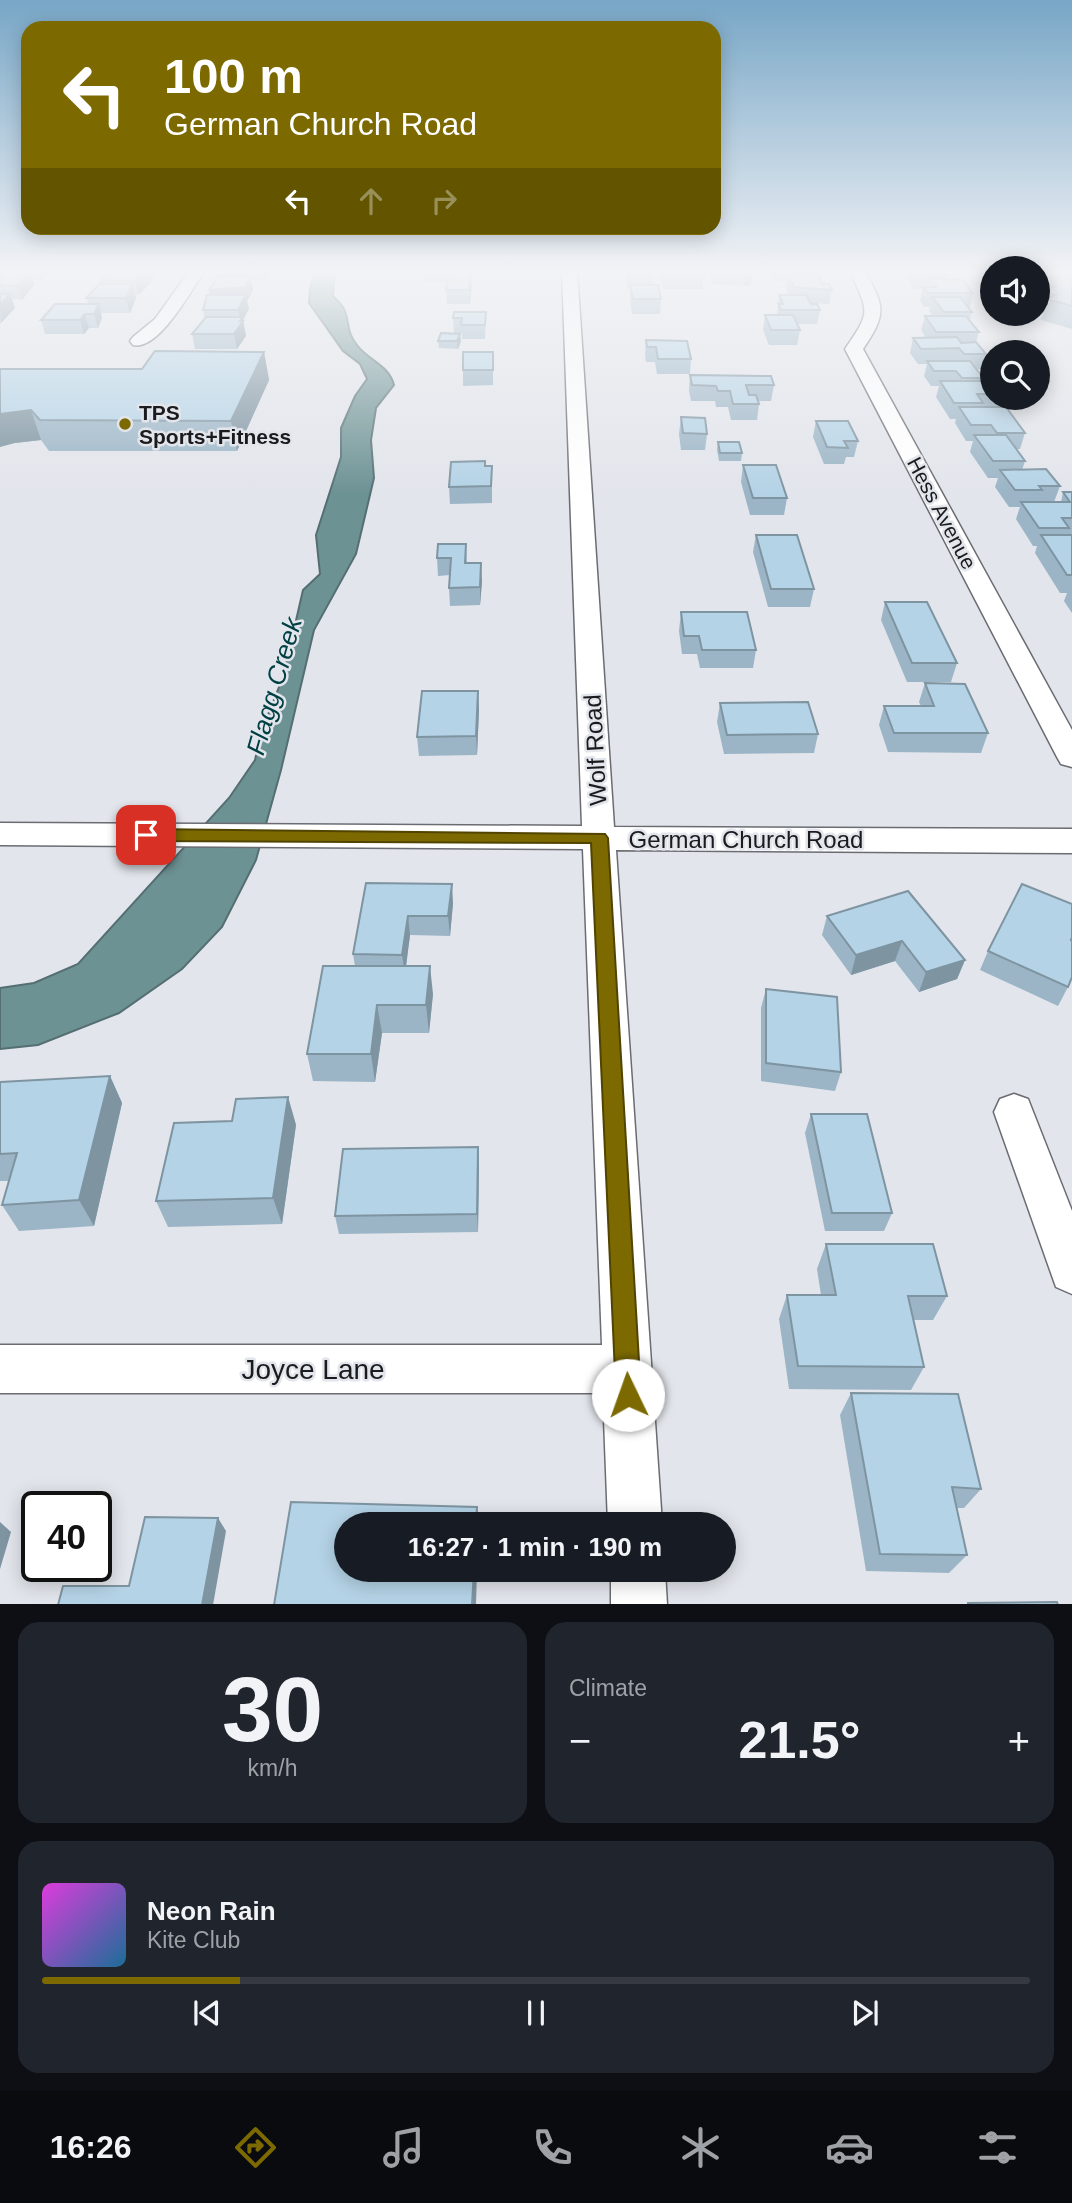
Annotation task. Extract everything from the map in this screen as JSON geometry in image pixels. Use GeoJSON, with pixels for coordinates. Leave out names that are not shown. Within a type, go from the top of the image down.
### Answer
{"type":"FeatureCollection","features":[{"type":"Feature","properties":{"kind":"street","name":"Wolf Road"},"geometry":{"type":"LineString","coordinates":[[573,345],[634,1512]]}},
{"type":"Feature","properties":{"kind":"street","name":"Hess Avenue"},"geometry":{"type":"LineString","coordinates":[[858,345],[855,349],[1072,757]]}},
{"type":"Feature","properties":{"kind":"street","name":"German Church Road"},"geometry":{"type":"LineString","coordinates":[[0,834],[1072,841]]}},
{"type":"Feature","properties":{"kind":"street"},"geometry":{"type":"LineString","coordinates":[[1014,1112],[1072,1271]]}},
{"type":"Feature","properties":{"kind":"street","name":"Joyce Lane"},"geometry":{"type":"LineString","coordinates":[[0,1369],[627,1369]]}},
{"type":"Feature","properties":{"kind":"street"},"geometry":{"type":"LineString","coordinates":[[638,1582],[639,1604]]}},
{"type":"Feature","properties":{"kind":"water"},"geometry":{"type":"Polygon","coordinates":[[[339,345],[358,345],[388,373],[394,385],[376,408],[371,440],[374,478],[356,554],[314,630],[281,770],[256,860],[222,927],[182,969],[119,1013],[38,1045],[0,1049],[0,988],[34,983],[78,964],[229,798],[255,760],[261,732],[283,677],[303,590],[320,574],[316,535],[341,457],[341,428],[355,396],[367,379],[360,364],[339,345]]]}},
{"type":"Feature","properties":{"kind":"building"},"geometry":{"type":"Polygon","coordinates":[[[647,345],[688,345],[691,359],[658,359],[656,347],[647,345]]]}},
{"type":"Feature","properties":{"kind":"building"},"geometry":{"type":"Polygon","coordinates":[[[918,345],[978,345],[980,354],[964,354],[959,348],[921,349],[918,345]]]}},
{"type":"Feature","properties":{"kind":"building"},"geometry":{"type":"Polygon","coordinates":[[[155,351],[264,352],[231,421],[40,420],[31,410],[0,414],[0,369],[142,369],[155,351]]]}},
{"type":"Feature","properties":{"kind":"building"},"geometry":{"type":"Polygon","coordinates":[[[463,352],[493,352],[493,370],[463,370],[463,352]]]}},
{"type":"Feature","properties":{"kind":"building"},"geometry":{"type":"Polygon","coordinates":[[[927,361],[970,361],[980,378],[962,378],[956,371],[934,371],[927,361]]]}},
{"type":"Feature","properties":{"kind":"building"},"geometry":{"type":"Polygon","coordinates":[[[690,375],[771,376],[774,385],[746,385],[749,395],[756,395],[759,404],[733,404],[730,391],[718,391],[716,386],[692,385],[690,375]]]}},
{"type":"Feature","properties":{"kind":"building"},"geometry":{"type":"Polygon","coordinates":[[[940,381],[980,381],[980,394],[977,394],[980,403],[954,403],[940,381]]]}},
{"type":"Feature","properties":{"kind":"building"},"geometry":{"type":"Polygon","coordinates":[[[959,407],[1008,410],[1025,433],[997,433],[991,425],[971,425],[959,407]]]}},
{"type":"Feature","properties":{"kind":"building"},"geometry":{"type":"Polygon","coordinates":[[[681,417],[705,418],[707,434],[683,433],[681,417]]]}},
{"type":"Feature","properties":{"kind":"building"},"geometry":{"type":"Polygon","coordinates":[[[816,421],[848,421],[858,441],[844,441],[848,448],[827,447],[816,421]]]}},
{"type":"Feature","properties":{"kind":"building"},"geometry":{"type":"Polygon","coordinates":[[[974,435],[1006,435],[1025,461],[993,461],[974,435]]]}},
{"type":"Feature","properties":{"kind":"building"},"geometry":{"type":"Polygon","coordinates":[[[718,442],[739,442],[742,453],[720,453],[718,442]]]}},
{"type":"Feature","properties":{"kind":"building"},"geometry":{"type":"Polygon","coordinates":[[[485,461],[485,466],[492,466],[491,486],[449,487],[451,462],[485,461]]]}},
{"type":"Feature","properties":{"kind":"building"},"geometry":{"type":"Polygon","coordinates":[[[743,465],[776,465],[787,498],[753,498],[743,465]]]}},
{"type":"Feature","properties":{"kind":"building"},"geometry":{"type":"Polygon","coordinates":[[[1046,469],[1060,486],[1039,486],[1042,490],[1015,490],[1000,470],[1046,469]]]}},
{"type":"Feature","properties":{"kind":"building"},"geometry":{"type":"Polygon","coordinates":[[[1063,492],[1072,492],[1072,502],[1070,502],[1063,492]]]}},
{"type":"Feature","properties":{"kind":"building"},"geometry":{"type":"Polygon","coordinates":[[[1021,502],[1072,502],[1072,518],[1062,518],[1069,528],[1039,528],[1021,502]]]}},
{"type":"Feature","properties":{"kind":"building"},"geometry":{"type":"Polygon","coordinates":[[[756,535],[797,535],[814,589],[771,589],[756,535]]]}},
{"type":"Feature","properties":{"kind":"building"},"geometry":{"type":"Polygon","coordinates":[[[1041,535],[1072,535],[1072,575],[1067,575],[1041,535]]]}},
{"type":"Feature","properties":{"kind":"building"},"geometry":{"type":"Polygon","coordinates":[[[438,544],[466,544],[465,563],[481,563],[480,587],[449,588],[451,558],[437,558],[438,544]]]}},
{"type":"Feature","properties":{"kind":"building"},"geometry":{"type":"Polygon","coordinates":[[[885,602],[927,602],[957,663],[912,663],[885,602]]]}},
{"type":"Feature","properties":{"kind":"building"},"geometry":{"type":"Polygon","coordinates":[[[681,612],[747,612],[756,650],[702,650],[699,636],[684,636],[681,612]]]}},
{"type":"Feature","properties":{"kind":"building"},"geometry":{"type":"Polygon","coordinates":[[[925,683],[965,684],[988,733],[894,733],[884,706],[934,706],[925,683]]]}},
{"type":"Feature","properties":{"kind":"building"},"geometry":{"type":"Polygon","coordinates":[[[422,691],[478,691],[476,736],[417,737],[422,691]]]}},
{"type":"Feature","properties":{"kind":"building"},"geometry":{"type":"Polygon","coordinates":[[[808,702],[818,734],[727,735],[720,703],[808,702]]]}},
{"type":"Feature","properties":{"kind":"building"},"geometry":{"type":"Polygon","coordinates":[[[366,883],[452,884],[448,916],[408,916],[402,955],[353,954],[366,883]]]}},
{"type":"Feature","properties":{"kind":"building"},"geometry":{"type":"Polygon","coordinates":[[[1022,884],[1072,904],[1072,977],[1068,987],[988,951],[1022,884]]]}},
{"type":"Feature","properties":{"kind":"building"},"geometry":{"type":"Polygon","coordinates":[[[908,891],[965,960],[926,972],[902,941],[856,955],[827,916],[908,891]]]}},
{"type":"Feature","properties":{"kind":"building"},"geometry":{"type":"Polygon","coordinates":[[[323,966],[430,966],[426,1005],[377,1005],[371,1054],[307,1054],[323,966]]]}},
{"type":"Feature","properties":{"kind":"building"},"geometry":{"type":"Polygon","coordinates":[[[766,989],[837,997],[841,1072],[766,1063],[766,989]]]}},
{"type":"Feature","properties":{"kind":"building"},"geometry":{"type":"Polygon","coordinates":[[[110,1076],[79,1200],[2,1205],[17,1153],[0,1154],[0,1082],[110,1076]]]}},
{"type":"Feature","properties":{"kind":"building"},"geometry":{"type":"Polygon","coordinates":[[[288,1097],[273,1198],[156,1201],[174,1123],[232,1121],[236,1099],[288,1097]]]}},
{"type":"Feature","properties":{"kind":"building"},"geometry":{"type":"Polygon","coordinates":[[[811,1114],[867,1114],[892,1213],[832,1213],[811,1114]]]}},
{"type":"Feature","properties":{"kind":"building"},"geometry":{"type":"Polygon","coordinates":[[[478,1147],[477,1214],[335,1216],[343,1149],[478,1147]]]}},
{"type":"Feature","properties":{"kind":"building"},"geometry":{"type":"Polygon","coordinates":[[[826,1244],[933,1244],[947,1296],[908,1296],[924,1367],[798,1366],[787,1295],[836,1295],[826,1244]]]}},
{"type":"Feature","properties":{"kind":"building"},"geometry":{"type":"Polygon","coordinates":[[[851,1393],[958,1394],[981,1489],[952,1487],[967,1555],[880,1554],[851,1393]]]}},
{"type":"Feature","properties":{"kind":"building"},"geometry":{"type":"Polygon","coordinates":[[[291,1502],[477,1507],[477,1512],[334,1512],[334,1582],[473,1582],[472,1604],[274,1604],[291,1502]]]}},
{"type":"Feature","properties":{"kind":"building"},"geometry":{"type":"Polygon","coordinates":[[[145,1517],[218,1518],[202,1604],[58,1604],[63,1586],[129,1586],[145,1517]]]}},
{"type":"Feature","properties":{"kind":"building"},"geometry":{"type":"Polygon","coordinates":[[[1057,1602],[1058,1604],[968,1604],[1057,1602]]]}},
{"type":"Feature","properties":{"kind":"place","name":"TPS Sports+Fitness"},"geometry":{"type":"Point","coordinates":[125,424]}},
{"type":"Feature","properties":{"kind":"route"},"geometry":{"type":"LineString","coordinates":[[146,835],[599,838],[628,1395]]}},
{"type":"Feature","properties":{"kind":"water label","name":"Flagg Creek"},"geometry":{"type":"Point","coordinates":[274,686]}}]}
